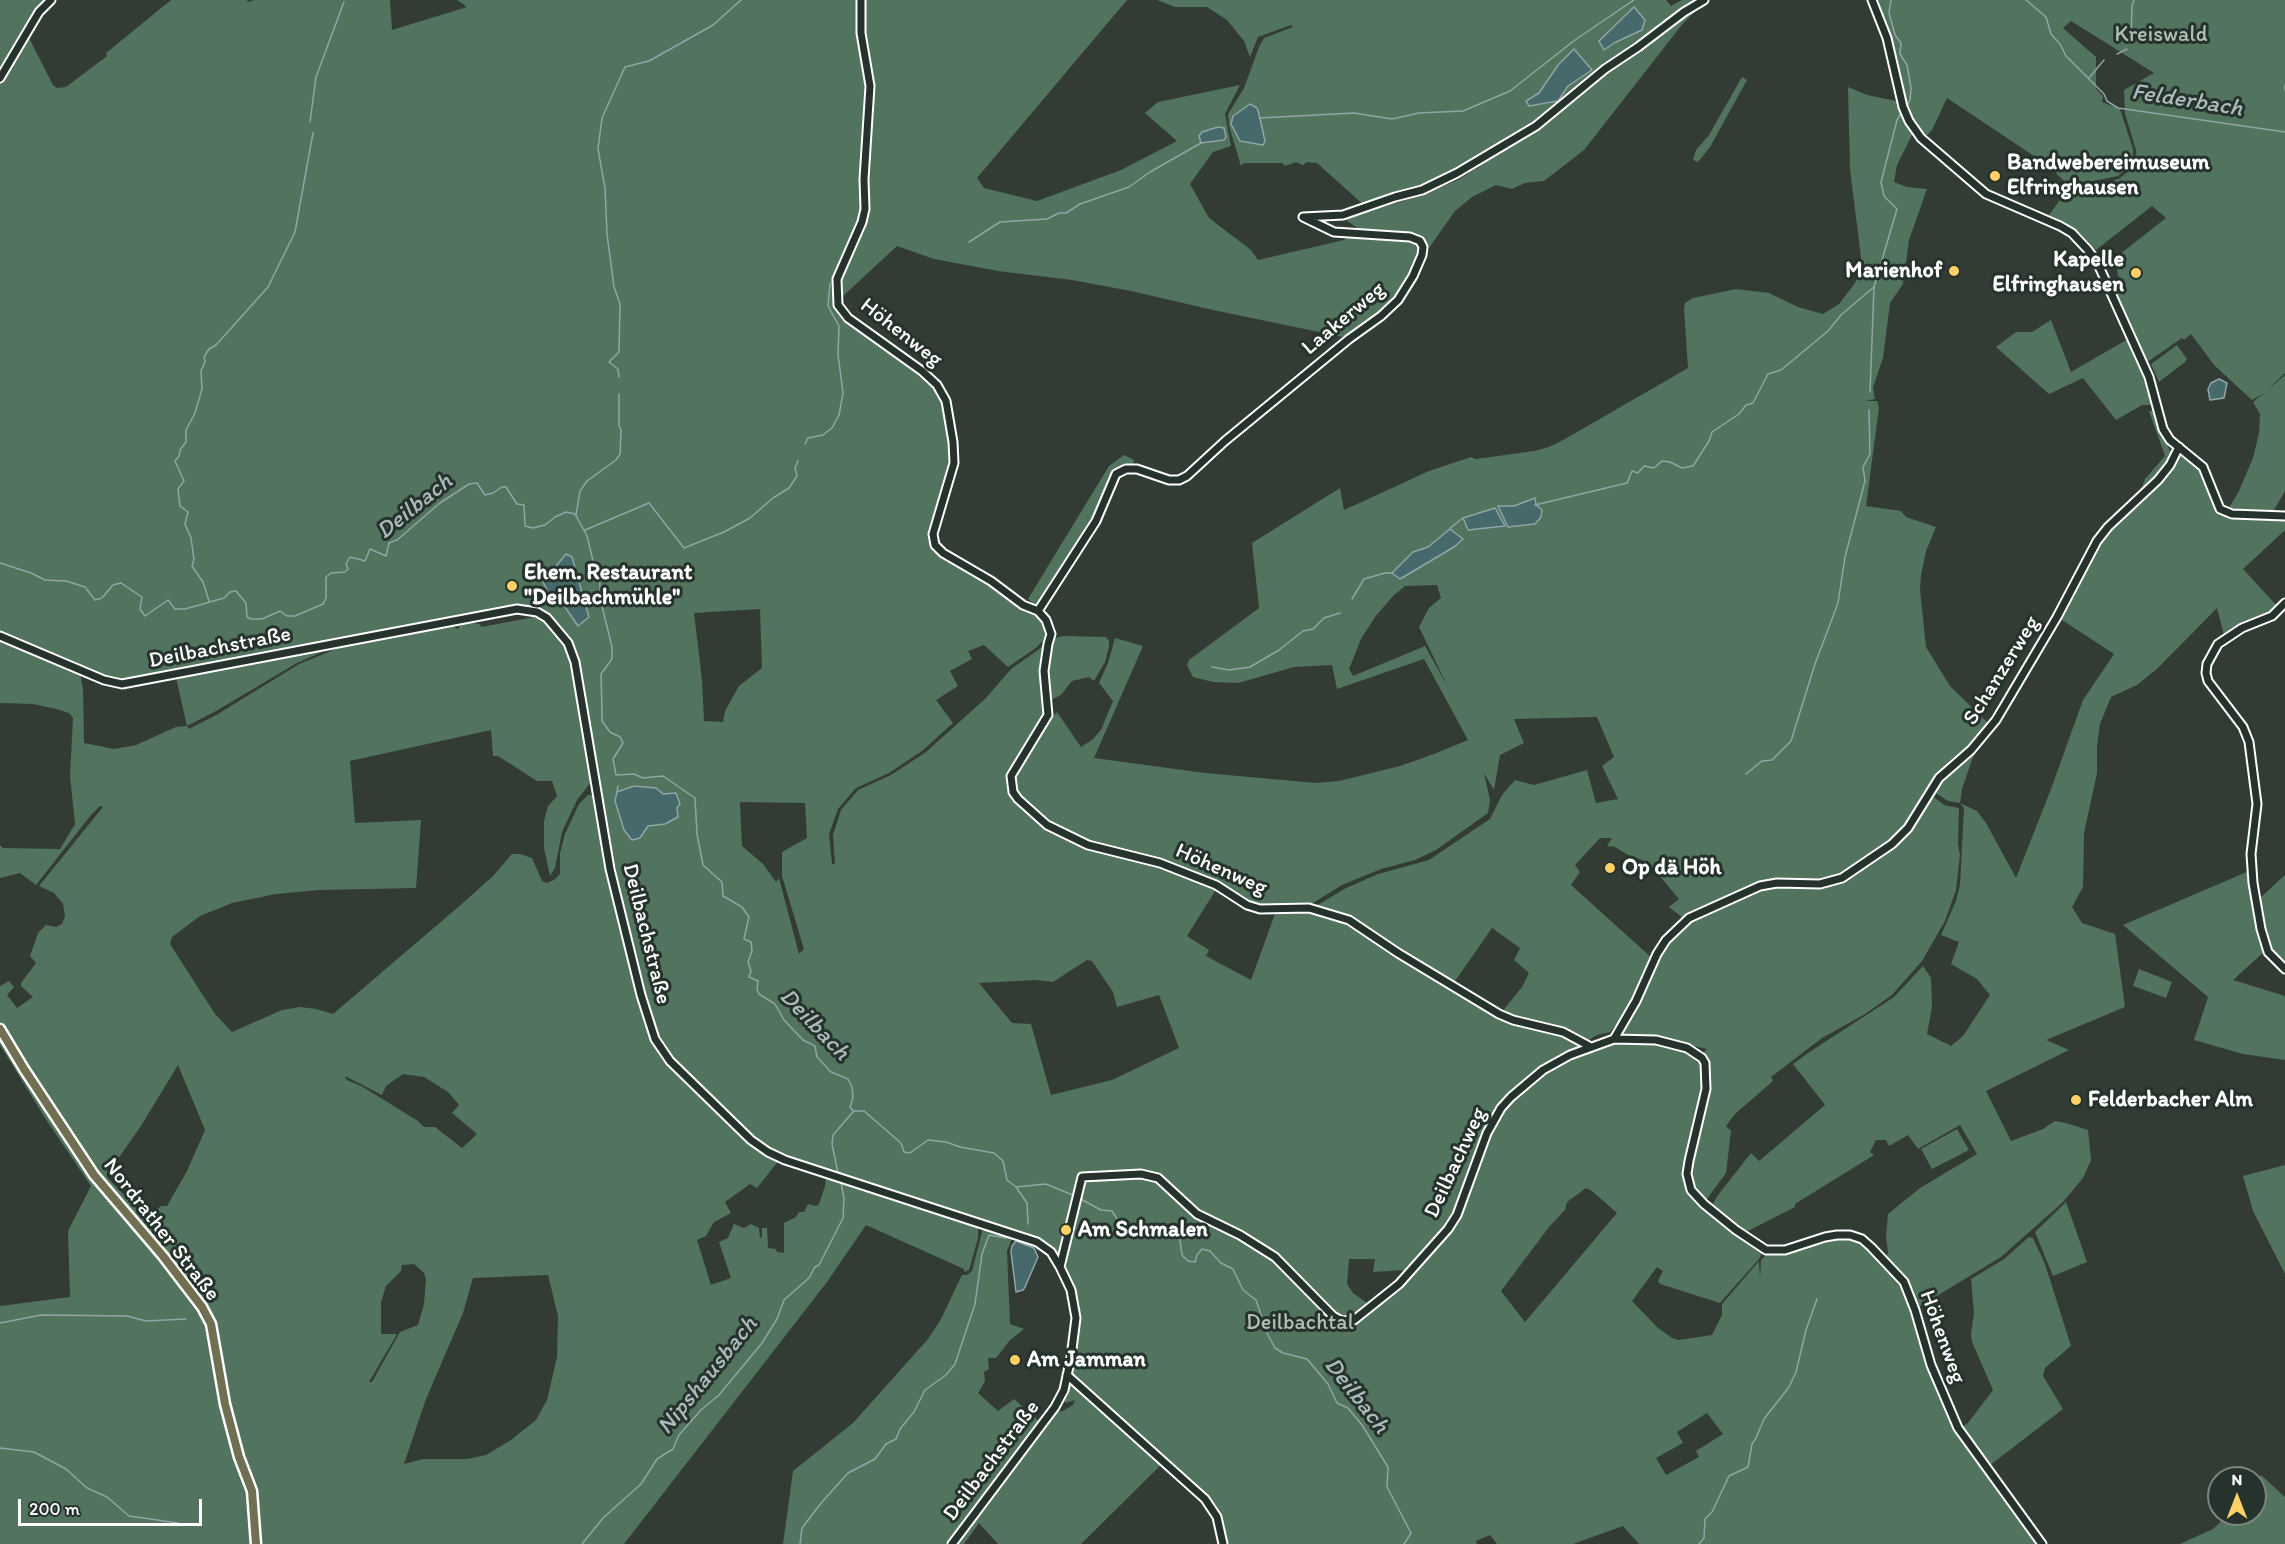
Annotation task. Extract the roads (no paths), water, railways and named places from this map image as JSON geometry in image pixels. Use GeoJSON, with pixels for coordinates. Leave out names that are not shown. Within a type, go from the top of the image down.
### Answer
{"type":"FeatureCollection","features":[{"type":"Feature","properties":{"kind":"main road","name":"Nordrather Straße"},"geometry":{"type":"LineString","coordinates":[[0,1029],[94,1175],[163,1256],[207,1315],[211,1324],[225,1404],[239,1457],[252,1491],[256,1544]]}},
{"type":"Feature","properties":{"kind":"street"},"geometry":{"type":"LineString","coordinates":[[0,78],[39,12],[51,0]]}},
{"type":"Feature","properties":{"kind":"street","name":"Höhenweg"},"geometry":{"type":"LineString","coordinates":[[861,0],[861,33],[870,87],[864,179],[865,209],[862,222],[837,279],[838,305],[848,318],[922,371],[937,385],[946,401],[954,463],[933,534],[938,549],[991,581],[1023,605],[1038,610],[1046,620],[1051,634],[1044,671],[1048,715],[1016,766],[1010,783],[1018,799],[1047,825],[1088,845],[1143,857],[1216,885],[1254,908],[1269,910],[1309,908],[1349,920],[1398,953],[1499,1014],[1513,1020],[1563,1032],[1591,1047],[1614,1039],[1656,1040],[1687,1048],[1702,1058],[1705,1063],[1706,1089],[1687,1174],[1691,1190],[1706,1206],[1736,1230],[1767,1250],[1785,1250],[1824,1237],[1850,1235],[1862,1239],[1897,1274],[1904,1282],[1931,1365],[1958,1428],[2042,1544]]}},
{"type":"Feature","properties":{"kind":"street","name":"Laakerweg"},"geometry":{"type":"LineString","coordinates":[[1038,610],[1096,521],[1116,474],[1126,469],[1137,469],[1169,480],[1179,480],[1187,476],[1225,441],[1398,300],[1413,276],[1422,255],[1423,247],[1419,241],[1410,237],[1334,232],[1303,217],[1343,215],[1422,190],[1457,173],[1536,126],[1605,69],[1704,0]]}},
{"type":"Feature","properties":{"kind":"street"},"geometry":{"type":"LineString","coordinates":[[1872,0],[1887,38],[1901,101],[1909,121],[1921,138],[1986,194],[2072,233],[2097,262],[2149,377],[2163,429],[2179,447],[2203,467],[2222,510],[2237,515],[2285,516]]}},
{"type":"Feature","properties":{"kind":"street","name":"Schanzerweg"},"geometry":{"type":"LineString","coordinates":[[1614,1039],[1636,1000],[1657,954],[1666,940],[1689,918],[1760,886],[1777,883],[1820,884],[1842,878],[1892,844],[1908,828],[1939,778],[1971,750],[1996,720],[2057,617],[2097,541],[2108,527],[2158,480],[2170,465],[2179,447]]}},
{"type":"Feature","properties":{"kind":"street"},"geometry":{"type":"LineString","coordinates":[[2285,603],[2272,616],[2242,628],[2218,644],[2207,664],[2206,673],[2208,681],[2242,727],[2249,742],[2257,804],[2251,854],[2253,883],[2268,952],[2285,969]]}},
{"type":"Feature","properties":{"kind":"street","name":"Deilbachstraße"},"geometry":{"type":"LineString","coordinates":[[0,636],[104,680],[122,684],[518,609],[537,612],[555,626],[568,644],[575,662],[610,869],[644,1006],[654,1039],[670,1061],[751,1140],[768,1152],[785,1160],[1025,1236],[1051,1252],[1071,1290],[1076,1318],[1064,1390],[1055,1407],[952,1544]]}},
{"type":"Feature","properties":{"kind":"street","name":"Deilbachweg"},"geometry":{"type":"LineString","coordinates":[[1060,1267],[1082,1177],[1130,1173],[1158,1178],[1197,1214],[1240,1235],[1275,1257],[1333,1316],[1342,1321],[1354,1320],[1399,1284],[1448,1229],[1457,1215],[1487,1133],[1501,1108],[1543,1070],[1591,1047]]}},
{"type":"Feature","properties":{"kind":"street"},"geometry":{"type":"LineString","coordinates":[[1068,1375],[1205,1499],[1217,1517],[1223,1544]]}},
{"type":"Feature","properties":{"kind":"water"},"geometry":{"type":"Polygon","coordinates":[[[1634,7],[1645,20],[1642,30],[1604,50],[1599,41],[1634,7]]]}},
{"type":"Feature","properties":{"kind":"water"},"geometry":{"type":"Polygon","coordinates":[[[1574,49],[1592,70],[1568,86],[1558,101],[1529,106],[1526,101],[1539,93],[1558,65],[1574,49]]]}},
{"type":"Feature","properties":{"kind":"water"},"geometry":{"type":"Polygon","coordinates":[[[1250,104],[1257,108],[1259,114],[1265,141],[1263,145],[1240,141],[1231,124],[1233,116],[1250,104]]]}},
{"type":"Feature","properties":{"kind":"water"},"geometry":{"type":"Polygon","coordinates":[[[1218,127],[1224,128],[1226,137],[1224,140],[1201,143],[1199,136],[1202,132],[1218,127]]]}},
{"type":"Feature","properties":{"kind":"water"},"geometry":{"type":"Polygon","coordinates":[[[2219,379],[2227,383],[2224,398],[2210,400],[2208,389],[2211,383],[2219,379]]]}},
{"type":"Feature","properties":{"kind":"water"},"geometry":{"type":"Polygon","coordinates":[[[1535,498],[1536,505],[1542,510],[1541,517],[1535,524],[1508,527],[1498,506],[1514,506],[1535,498]]]}},
{"type":"Feature","properties":{"kind":"water"},"geometry":{"type":"Polygon","coordinates":[[[1495,508],[1505,526],[1468,530],[1463,518],[1495,508]]]}},
{"type":"Feature","properties":{"kind":"water"},"geometry":{"type":"Polygon","coordinates":[[[1450,529],[1463,539],[1454,547],[1400,579],[1392,573],[1413,552],[1428,547],[1450,529]]]}},
{"type":"Feature","properties":{"kind":"water"},"geometry":{"type":"Polygon","coordinates":[[[566,554],[572,557],[589,617],[578,626],[563,604],[548,592],[543,582],[566,554]]]}},
{"type":"Feature","properties":{"kind":"water"},"geometry":{"type":"Polygon","coordinates":[[[634,786],[656,788],[663,794],[676,793],[680,804],[677,808],[678,817],[665,824],[648,826],[640,838],[632,840],[624,830],[615,801],[617,792],[634,786]]]}},
{"type":"Feature","properties":{"kind":"water"},"geometry":{"type":"Polygon","coordinates":[[[1016,1241],[1034,1248],[1038,1257],[1025,1287],[1016,1292],[1011,1252],[1016,1241]]]}},
{"type":"Feature","properties":{"kind":"waterway"},"geometry":{"type":"LineString","coordinates":[[619,377],[618,369],[609,362],[619,352],[620,304],[614,287],[607,234],[605,188],[598,149],[602,118],[625,67],[649,61],[713,25],[741,0]]}},
{"type":"Feature","properties":{"kind":"waterway"},"geometry":{"type":"LineString","coordinates":[[1259,118],[1354,113],[1392,119],[1419,113],[1463,111],[1510,91],[1575,40],[1634,0]]}},
{"type":"Feature","properties":{"kind":"waterway"},"geometry":{"type":"LineString","coordinates":[[1891,0],[1889,13],[1895,35],[1901,43],[1900,54],[1907,65],[1911,88],[1907,106]]}},
{"type":"Feature","properties":{"kind":"waterway","name":"Felderbach"},"geometry":{"type":"LineString","coordinates":[[2026,0],[2046,17],[2051,34],[2060,44],[2066,56],[2104,94],[2107,101],[2118,108],[2285,132]]}},
{"type":"Feature","properties":{"kind":"waterway"},"geometry":{"type":"LineString","coordinates":[[2131,39],[2134,0]]}},
{"type":"Feature","properties":{"kind":"waterway"},"geometry":{"type":"LineString","coordinates":[[310,122],[316,77],[344,2]]}},
{"type":"Feature","properties":{"kind":"waterway"},"geometry":{"type":"LineString","coordinates":[[2117,54],[2127,49]]}},
{"type":"Feature","properties":{"kind":"waterway"},"geometry":{"type":"LineString","coordinates":[[2089,78],[2104,60]]}},
{"type":"Feature","properties":{"kind":"waterway"},"geometry":{"type":"LineString","coordinates":[[2285,85],[2285,90]]}},
{"type":"Feature","properties":{"kind":"waterway"},"geometry":{"type":"LineString","coordinates":[[1535,505],[1627,483],[1632,471],[1638,473],[1644,466],[1654,468],[1662,461],[1682,468],[1693,466],[1712,432],[1739,414],[1746,405],[1753,403],[1768,374],[1781,370],[1828,331],[1841,315],[1874,287],[1897,209],[1884,196],[1881,182],[1897,120],[1902,112]]}},
{"type":"Feature","properties":{"kind":"waterway"},"geometry":{"type":"LineString","coordinates":[[209,601],[203,582],[192,566],[194,559],[191,538],[185,524],[188,512],[180,506],[178,489],[184,481],[175,461],[186,442],[186,430],[195,413],[200,396],[204,357],[268,287],[295,232],[313,133]]}},
{"type":"Feature","properties":{"kind":"waterway"},"geometry":{"type":"LineString","coordinates":[[969,242],[1000,222],[1047,219],[1059,213],[1066,213],[1080,204],[1129,187],[1150,172],[1201,143]]}},
{"type":"Feature","properties":{"kind":"waterway"},"geometry":{"type":"LineString","coordinates":[[805,444],[808,438],[823,435],[832,428],[839,415],[843,393],[838,354],[839,326],[828,306],[830,283]]}},
{"type":"Feature","properties":{"kind":"waterway"},"geometry":{"type":"LineString","coordinates":[[1870,392],[1874,288]]}},
{"type":"Feature","properties":{"kind":"waterway"},"geometry":{"type":"LineString","coordinates":[[576,515],[580,491],[587,481],[616,460],[620,454],[619,394]]}},
{"type":"Feature","properties":{"kind":"waterway"},"geometry":{"type":"LineString","coordinates":[[1746,774],[1762,761],[1772,760],[1791,741],[1815,664],[1838,603],[1845,557],[1865,481],[1863,467],[1870,454],[1869,410]]}},
{"type":"Feature","properties":{"kind":"waterway"},"geometry":{"type":"LineString","coordinates":[[585,530],[649,503],[684,548],[724,532],[750,518],[773,498],[789,488],[797,476],[795,468],[798,461]]}},
{"type":"Feature","properties":{"kind":"waterway","name":"Deilbach"},"geometry":{"type":"LineString","coordinates":[[0,563],[45,580],[66,581],[85,587],[95,600],[102,598],[113,585],[121,583],[142,597],[140,609],[145,616],[168,600],[175,609],[185,609],[224,598],[230,592],[236,591],[246,603],[247,617],[262,619],[280,611],[287,616],[295,616],[323,604],[326,598],[326,577],[331,573],[345,572],[348,569],[346,564],[350,557],[365,561],[370,549],[386,556],[389,543],[397,540],[440,503],[469,484],[477,483],[485,495],[506,487],[517,504],[524,505],[525,526],[533,528],[545,525],[566,512],[575,514],[587,536],[594,565],[599,572],[601,602],[612,647],[612,659],[601,674],[602,721],[610,732],[620,737],[623,743],[613,759],[616,775],[634,774],[643,778],[663,776],[695,798],[697,834],[703,865],[722,882],[723,896],[742,907],[749,917],[744,939],[751,942],[752,951],[748,962],[751,971],[749,977],[758,981],[759,994],[775,1004],[784,1020],[803,1040],[815,1046],[817,1057],[831,1072],[848,1079],[852,1087],[853,1098],[850,1107],[853,1111],[864,1111],[901,1143],[904,1152],[910,1153],[928,1140],[994,1153],[1003,1161],[1007,1180],[1016,1187],[1046,1184],[1075,1196]]}},
{"type":"Feature","properties":{"kind":"waterway"},"geometry":{"type":"LineString","coordinates":[[1450,528],[1463,518]]}},
{"type":"Feature","properties":{"kind":"waterway"},"geometry":{"type":"LineString","coordinates":[[1352,599],[1364,579],[1392,573]]}},
{"type":"Feature","properties":{"kind":"waterway"},"geometry":{"type":"LineString","coordinates":[[1212,667],[1229,670],[1250,667],[1279,650],[1303,631],[1313,629],[1324,618],[1340,613]]}},
{"type":"Feature","properties":{"kind":"waterway","name":"Deilbach"},"geometry":{"type":"LineString","coordinates":[[617,792],[618,786]]}},
{"type":"Feature","properties":{"kind":"waterway"},"geometry":{"type":"LineString","coordinates":[[838,1173],[832,1144],[833,1135],[853,1112]]}},
{"type":"Feature","properties":{"kind":"waterway","name":"Nipshausbach"},"geometry":{"type":"LineString","coordinates":[[582,1544],[603,1518],[641,1484],[657,1459],[673,1449],[679,1435],[701,1410],[719,1395],[762,1343],[777,1319],[784,1300],[809,1278],[815,1267],[819,1265],[843,1218],[844,1199],[841,1182]]}},
{"type":"Feature","properties":{"kind":"waterway"},"geometry":{"type":"LineString","coordinates":[[1016,1187],[1027,1203],[1028,1224]]}},
{"type":"Feature","properties":{"kind":"waterway","name":"Deilbach"},"geometry":{"type":"LineString","coordinates":[[1079,1198],[1101,1210],[1112,1211],[1123,1228],[1135,1228],[1148,1234],[1163,1230],[1180,1240],[1182,1255],[1188,1261],[1195,1262],[1202,1249],[1210,1251],[1221,1263],[1233,1269],[1243,1290],[1256,1300],[1275,1348],[1283,1353],[1307,1359],[1328,1384],[1337,1403],[1348,1408],[1362,1425],[1388,1467],[1387,1487],[1411,1533],[1404,1544]]}},
{"type":"Feature","properties":{"kind":"waterway"},"geometry":{"type":"LineString","coordinates":[[800,1544],[802,1528],[822,1502],[848,1473],[875,1459],[886,1444],[896,1439],[925,1390],[946,1375],[955,1364],[975,1304],[982,1254],[989,1235],[1006,1238]]}},
{"type":"Feature","properties":{"kind":"waterway"},"geometry":{"type":"LineString","coordinates":[[1699,1544],[1704,1538],[1705,1519],[1712,1512],[1729,1476],[1748,1467],[1752,1444],[1764,1419],[1789,1387],[1796,1372],[1806,1330],[1817,1299]]}},
{"type":"Feature","properties":{"kind":"waterway"},"geometry":{"type":"LineString","coordinates":[[0,1323],[41,1315],[127,1316],[146,1321],[186,1319]]}},
{"type":"Feature","properties":{"kind":"waterway"},"geometry":{"type":"LineString","coordinates":[[0,1448],[34,1452],[66,1469],[87,1488],[107,1497],[129,1516],[178,1523]]}},
{"type":"Feature","properties":{"kind":"place","name":"Bandwebereimuseum Elfringhausen"},"geometry":{"type":"Point","coordinates":[1995,176]}},
{"type":"Feature","properties":{"kind":"place","name":"Marienhof"},"geometry":{"type":"Point","coordinates":[1954,271]}},
{"type":"Feature","properties":{"kind":"place","name":"Kapelle Elfringhausen"},"geometry":{"type":"Point","coordinates":[2136,273]}},
{"type":"Feature","properties":{"kind":"place","name":"Ehem. Restaurant \"Deilbachmühle\""},"geometry":{"type":"Point","coordinates":[512,586]}},
{"type":"Feature","properties":{"kind":"place","name":"Op dä Höh"},"geometry":{"type":"Point","coordinates":[1610,868]}},
{"type":"Feature","properties":{"kind":"place","name":"Felderbacher Alm"},"geometry":{"type":"Point","coordinates":[2076,1100]}},
{"type":"Feature","properties":{"kind":"place","name":"Am Schmalen"},"geometry":{"type":"Point","coordinates":[1066,1230]}},
{"type":"Feature","properties":{"kind":"place","name":"Am Jamman"},"geometry":{"type":"Point","coordinates":[1015,1360]}},
{"type":"Feature","properties":{"kind":"park label","name":"Kreiswald"},"geometry":{"type":"Point","coordinates":[2161,35]}},
{"type":"Feature","properties":{"kind":"park label","name":"Deilbachtal"},"geometry":{"type":"Point","coordinates":[1300,1323]}}]}
